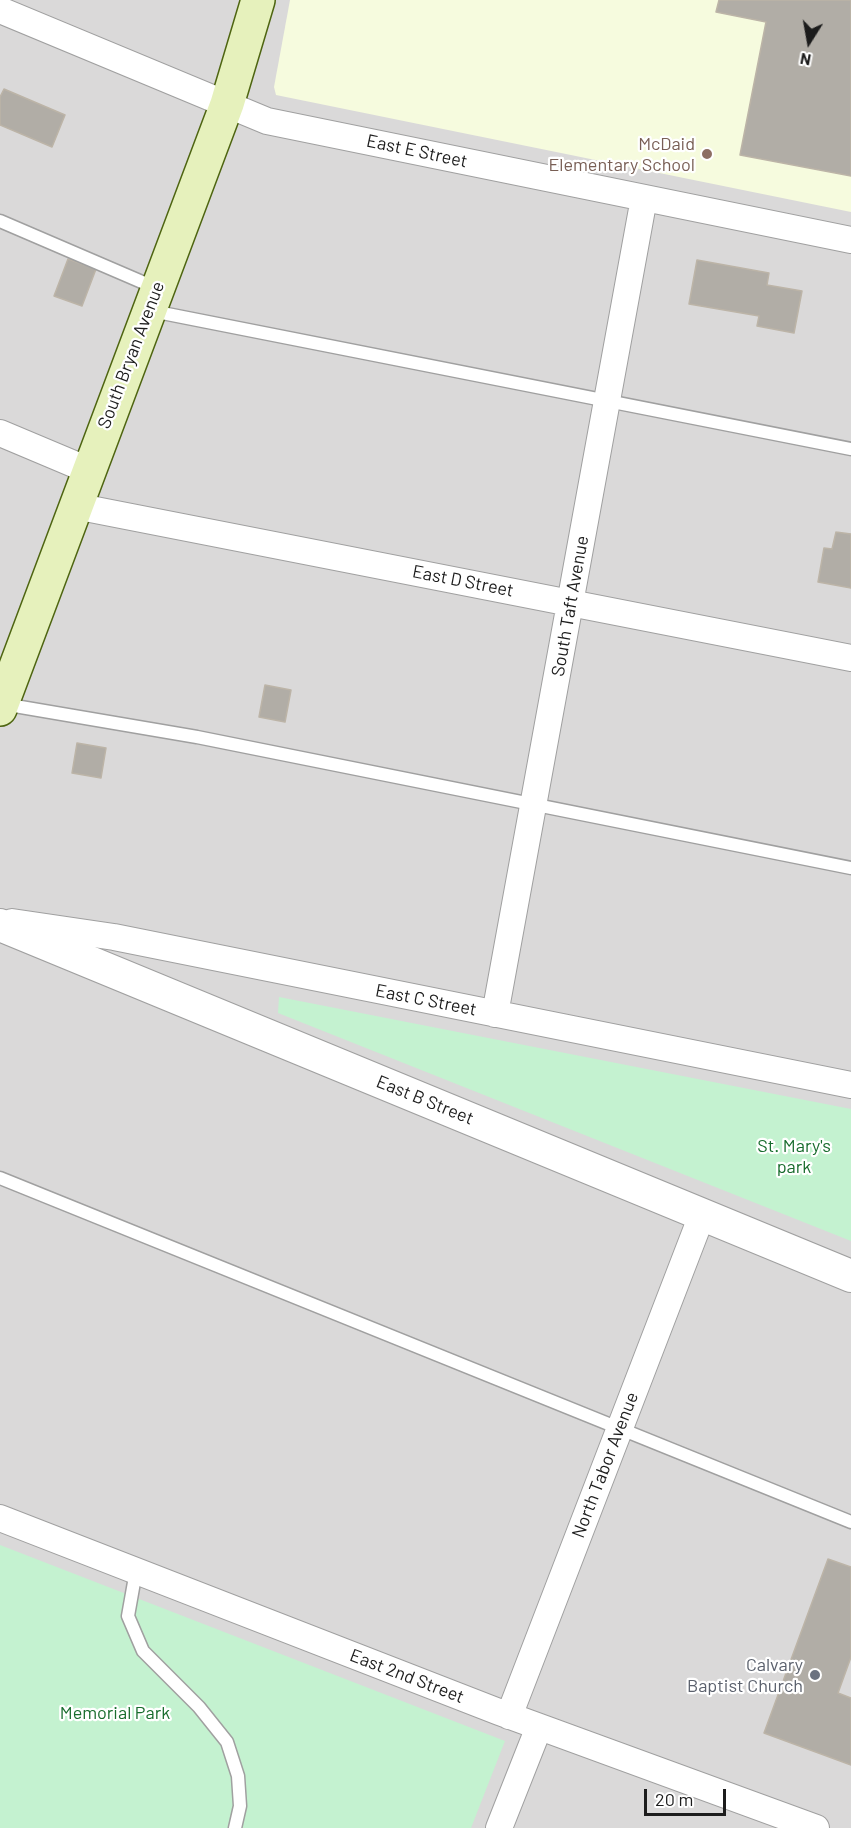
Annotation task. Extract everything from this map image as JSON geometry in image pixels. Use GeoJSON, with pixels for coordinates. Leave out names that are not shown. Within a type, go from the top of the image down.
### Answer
{"type":"FeatureCollection","features":[{"type":"Feature","properties":{"kind":"main road","name":"South Bryan Avenue"},"geometry":{"type":"LineString","coordinates":[[1,707],[7,667],[75,506],[227,104],[258,0]]}},
{"type":"Feature","properties":{"kind":"street","name":"East E Street"},"geometry":{"type":"LineString","coordinates":[[0,10],[267,121],[851,240]]}},
{"type":"Feature","properties":{"kind":"street","name":"South Taft Avenue"},"geometry":{"type":"LineString","coordinates":[[495,1014],[645,198]]}},
{"type":"Feature","properties":{"kind":"street"},"geometry":{"type":"LineString","coordinates":[[0,433],[88,470]]}},
{"type":"Feature","properties":{"kind":"street","name":"East D Street"},"geometry":{"type":"LineString","coordinates":[[75,506],[851,658]]}},
{"type":"Feature","properties":{"kind":"street","name":"East C Street"},"geometry":{"type":"LineString","coordinates":[[0,920],[114,937],[851,1085]]}},
{"type":"Feature","properties":{"kind":"street","name":"East B Street"},"geometry":{"type":"LineString","coordinates":[[0,925],[851,1276]]}},
{"type":"Feature","properties":{"kind":"street","name":"North Tabor Avenue"},"geometry":{"type":"LineString","coordinates":[[509,1716],[702,1215]]}},
{"type":"Feature","properties":{"kind":"street","name":"East 2nd Street"},"geometry":{"type":"LineString","coordinates":[[0,1518],[509,1716],[816,1828]]}},
{"type":"Feature","properties":{"kind":"street"},"geometry":{"type":"LineString","coordinates":[[499,1828],[539,1727]]}},
{"type":"Feature","properties":{"kind":"lane"},"geometry":{"type":"LineString","coordinates":[[0,221],[152,299],[608,401],[851,449]]}},
{"type":"Feature","properties":{"kind":"lane"},"geometry":{"type":"LineString","coordinates":[[1,707],[197,736],[851,868]]}},
{"type":"Feature","properties":{"kind":"lane"},"geometry":{"type":"LineString","coordinates":[[0,1178],[851,1522]]}},
{"type":"Feature","properties":{"kind":"lane"},"geometry":{"type":"LineString","coordinates":[[136,1571],[128,1616],[143,1652],[199,1707],[227,1742],[238,1776],[240,1806],[235,1828]]}},
{"type":"Feature","properties":{"kind":"shaded area"},"geometry":{"type":"Polygon","coordinates":[[[0,0],[851,0],[851,1828],[0,1828],[0,0]]]}},
{"type":"Feature","properties":{"kind":"shaded area","name":"McDaid Elementary School"},"geometry":{"type":"Polygon","coordinates":[[[290,0],[851,0],[851,212],[276,95],[274,87],[290,0]]]}},
{"type":"Feature","properties":{"kind":"green space","name":"St. Mary's park"},"geometry":{"type":"Polygon","coordinates":[[[279,997],[851,1109],[851,1241],[278,1013],[279,997]]]}},
{"type":"Feature","properties":{"kind":"green space","name":"Memorial Park"},"geometry":{"type":"Polygon","coordinates":[[[0,1545],[505,1741],[471,1828],[0,1828],[0,1545]]]}},
{"type":"Feature","properties":{"kind":"building"},"geometry":{"type":"Polygon","coordinates":[[[719,0],[851,0],[851,176],[740,155],[766,22],[716,12],[719,0]]]}},
{"type":"Feature","properties":{"kind":"building"},"geometry":{"type":"Polygon","coordinates":[[[4,89],[65,115],[52,147],[0,125],[0,97],[4,89]]]}},
{"type":"Feature","properties":{"kind":"building"},"geometry":{"type":"Polygon","coordinates":[[[68,259],[96,269],[82,306],[54,296],[68,259]]]}},
{"type":"Feature","properties":{"kind":"building"},"geometry":{"type":"Polygon","coordinates":[[[697,260],[769,273],[767,285],[802,291],[794,333],[757,326],[759,316],[689,304],[697,260]]]}},
{"type":"Feature","properties":{"kind":"building"},"geometry":{"type":"Polygon","coordinates":[[[836,532],[851,534],[851,588],[818,582],[824,548],[832,549],[836,532]]]}},
{"type":"Feature","properties":{"kind":"building"},"geometry":{"type":"Polygon","coordinates":[[[265,685],[291,690],[285,722],[259,717],[265,685]]]}},
{"type":"Feature","properties":{"kind":"building"},"geometry":{"type":"Polygon","coordinates":[[[77,743],[106,748],[101,778],[72,773],[77,743]]]}},
{"type":"Feature","properties":{"kind":"building","name":"Calvary Baptist Church"},"geometry":{"type":"Polygon","coordinates":[[[828,1559],[851,1567],[851,1657],[838,1693],[851,1698],[851,1765],[764,1733],[828,1559]]]}},
{"type":"Feature","properties":{"kind":"place","name":"McDaid Elementary School"},"geometry":{"type":"Point","coordinates":[707,154]}},
{"type":"Feature","properties":{"kind":"place","name":"Calvary Baptist Church"},"geometry":{"type":"Point","coordinates":[815,1675]}}]}
